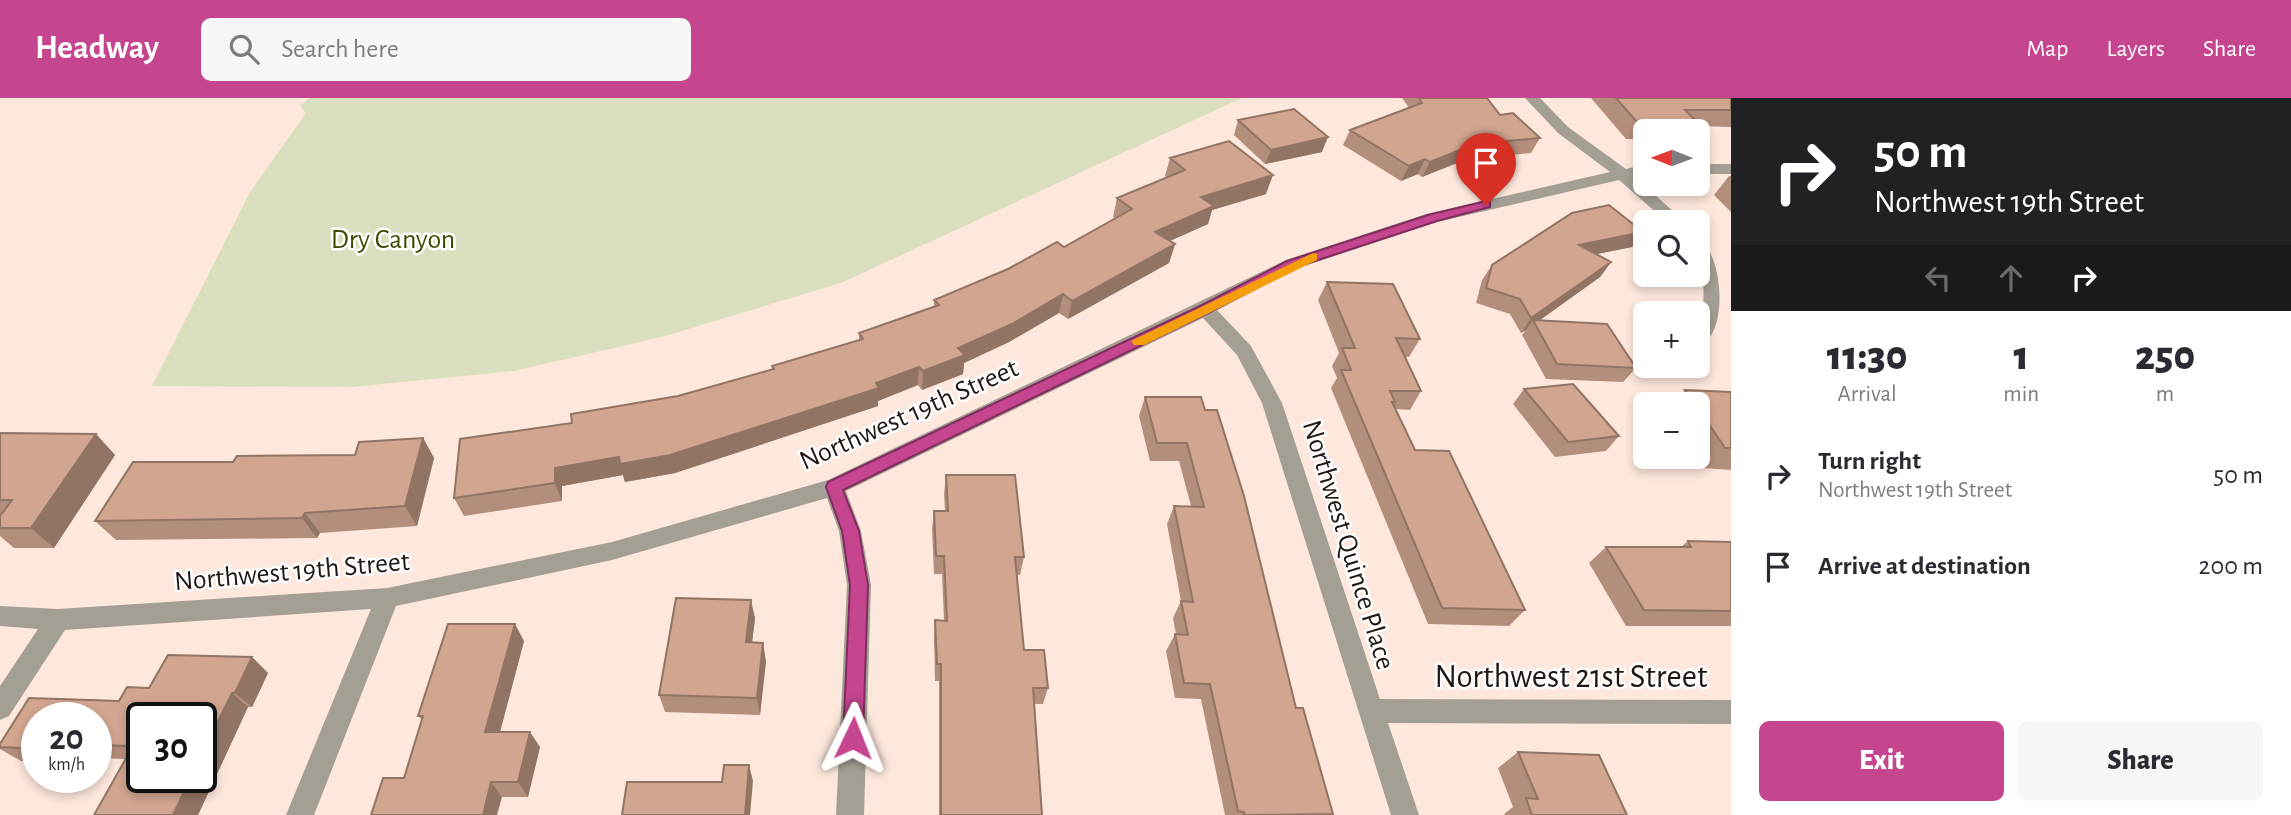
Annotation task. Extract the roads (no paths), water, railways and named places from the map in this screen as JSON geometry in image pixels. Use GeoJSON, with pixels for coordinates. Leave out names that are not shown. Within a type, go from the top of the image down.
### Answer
{"type":"FeatureCollection","features":[{"type":"Feature","properties":{"kind":"street"},"geometry":{"type":"LineString","coordinates":[[1532,98],[1563,130],[1620,172],[1663,210]]}},
{"type":"Feature","properties":{"kind":"street"},"geometry":{"type":"LineString","coordinates":[[1710,169],[1731,169]]}},
{"type":"Feature","properties":{"kind":"street","name":"Northwest 19th Street"},"geometry":{"type":"LineString","coordinates":[[0,616],[58,620],[387,598],[612,551],[834,487],[1205,309],[1292,264],[1432,218],[1633,170]]}},
{"type":"Feature","properties":{"kind":"street"},"geometry":{"type":"LineString","coordinates":[[1710,279],[1710,324]]}},
{"type":"Feature","properties":{"kind":"street","name":"Northwest Quince Place"},"geometry":{"type":"LineString","coordinates":[[1205,309],[1244,351],[1272,403],[1369,711],[1405,815]]}},
{"type":"Feature","properties":{"kind":"street"},"geometry":{"type":"LineString","coordinates":[[834,487],[850,531],[859,585],[850,815]]}},
{"type":"Feature","properties":{"kind":"street"},"geometry":{"type":"LineString","coordinates":[[300,815],[387,598]]}},
{"type":"Feature","properties":{"kind":"street"},"geometry":{"type":"LineString","coordinates":[[0,708],[58,620]]}},
{"type":"Feature","properties":{"kind":"street","name":"Northwest 21st Street"},"geometry":{"type":"LineString","coordinates":[[1369,711],[1731,712]]}},
{"type":"Feature","properties":{"kind":"park label","name":"Dry Canyon"},"geometry":{"type":"Point","coordinates":[393,240]}}]}
